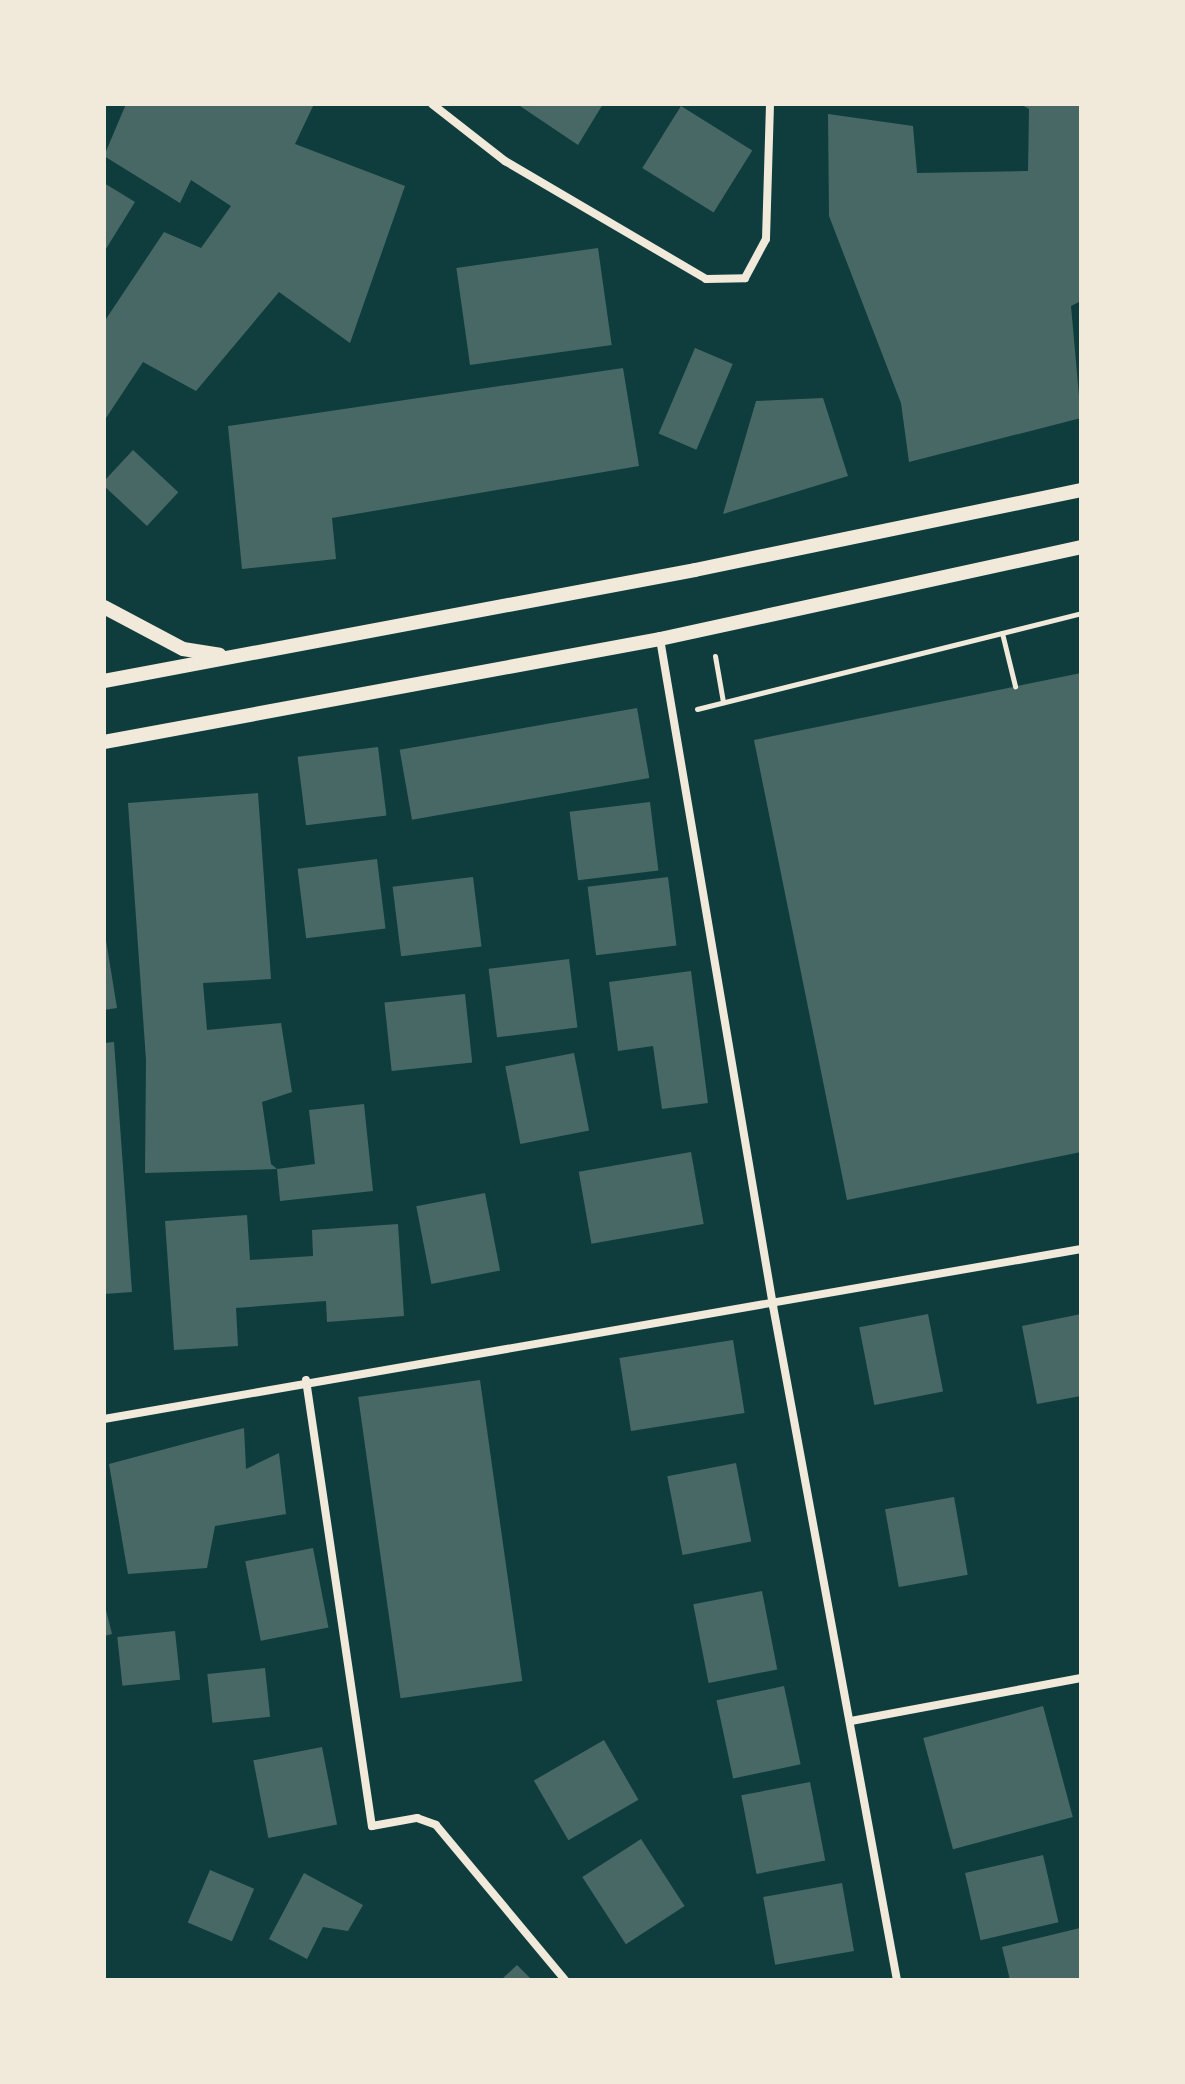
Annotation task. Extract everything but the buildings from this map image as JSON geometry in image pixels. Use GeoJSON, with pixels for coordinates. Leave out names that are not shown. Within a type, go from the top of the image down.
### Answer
{"type":"FeatureCollection","features":[{"type":"Feature","properties":{"kind":"street"},"geometry":{"type":"LineString","coordinates":[[432,104],[505,161],[706,279],[745,278],[766,239],[770,104]]}},
{"type":"Feature","properties":{"kind":"street"},"geometry":{"type":"LineString","coordinates":[[104,681],[695,570],[1081,490]]}},
{"type":"Feature","properties":{"kind":"street"},"geometry":{"type":"LineString","coordinates":[[104,742],[660,639],[1081,547]]}},
{"type":"Feature","properties":{"kind":"street"},"geometry":{"type":"LineString","coordinates":[[104,607],[183,649],[228,657]]}},
{"type":"Feature","properties":{"kind":"street"},"geometry":{"type":"LineString","coordinates":[[660,639],[773,1306],[897,1980]]}},
{"type":"Feature","properties":{"kind":"street"},"geometry":{"type":"LineString","coordinates":[[104,1419],[306,1380],[773,1306],[1081,1249]]}},
{"type":"Feature","properties":{"kind":"street"},"geometry":{"type":"LineString","coordinates":[[306,1380],[372,1826],[417,1818],[436,1825],[565,1980]]}},
{"type":"Feature","properties":{"kind":"street"},"geometry":{"type":"LineString","coordinates":[[851,1721],[1081,1678]]}},
{"type":"Feature","properties":{"kind":"path"},"geometry":{"type":"LineString","coordinates":[[673,715],[1081,613]]}},
{"type":"Feature","properties":{"kind":"path"},"geometry":{"type":"LineString","coordinates":[[710,628],[723,702]]}},
{"type":"Feature","properties":{"kind":"path"},"geometry":{"type":"LineString","coordinates":[[1002,632],[1015,686]]}}]}
